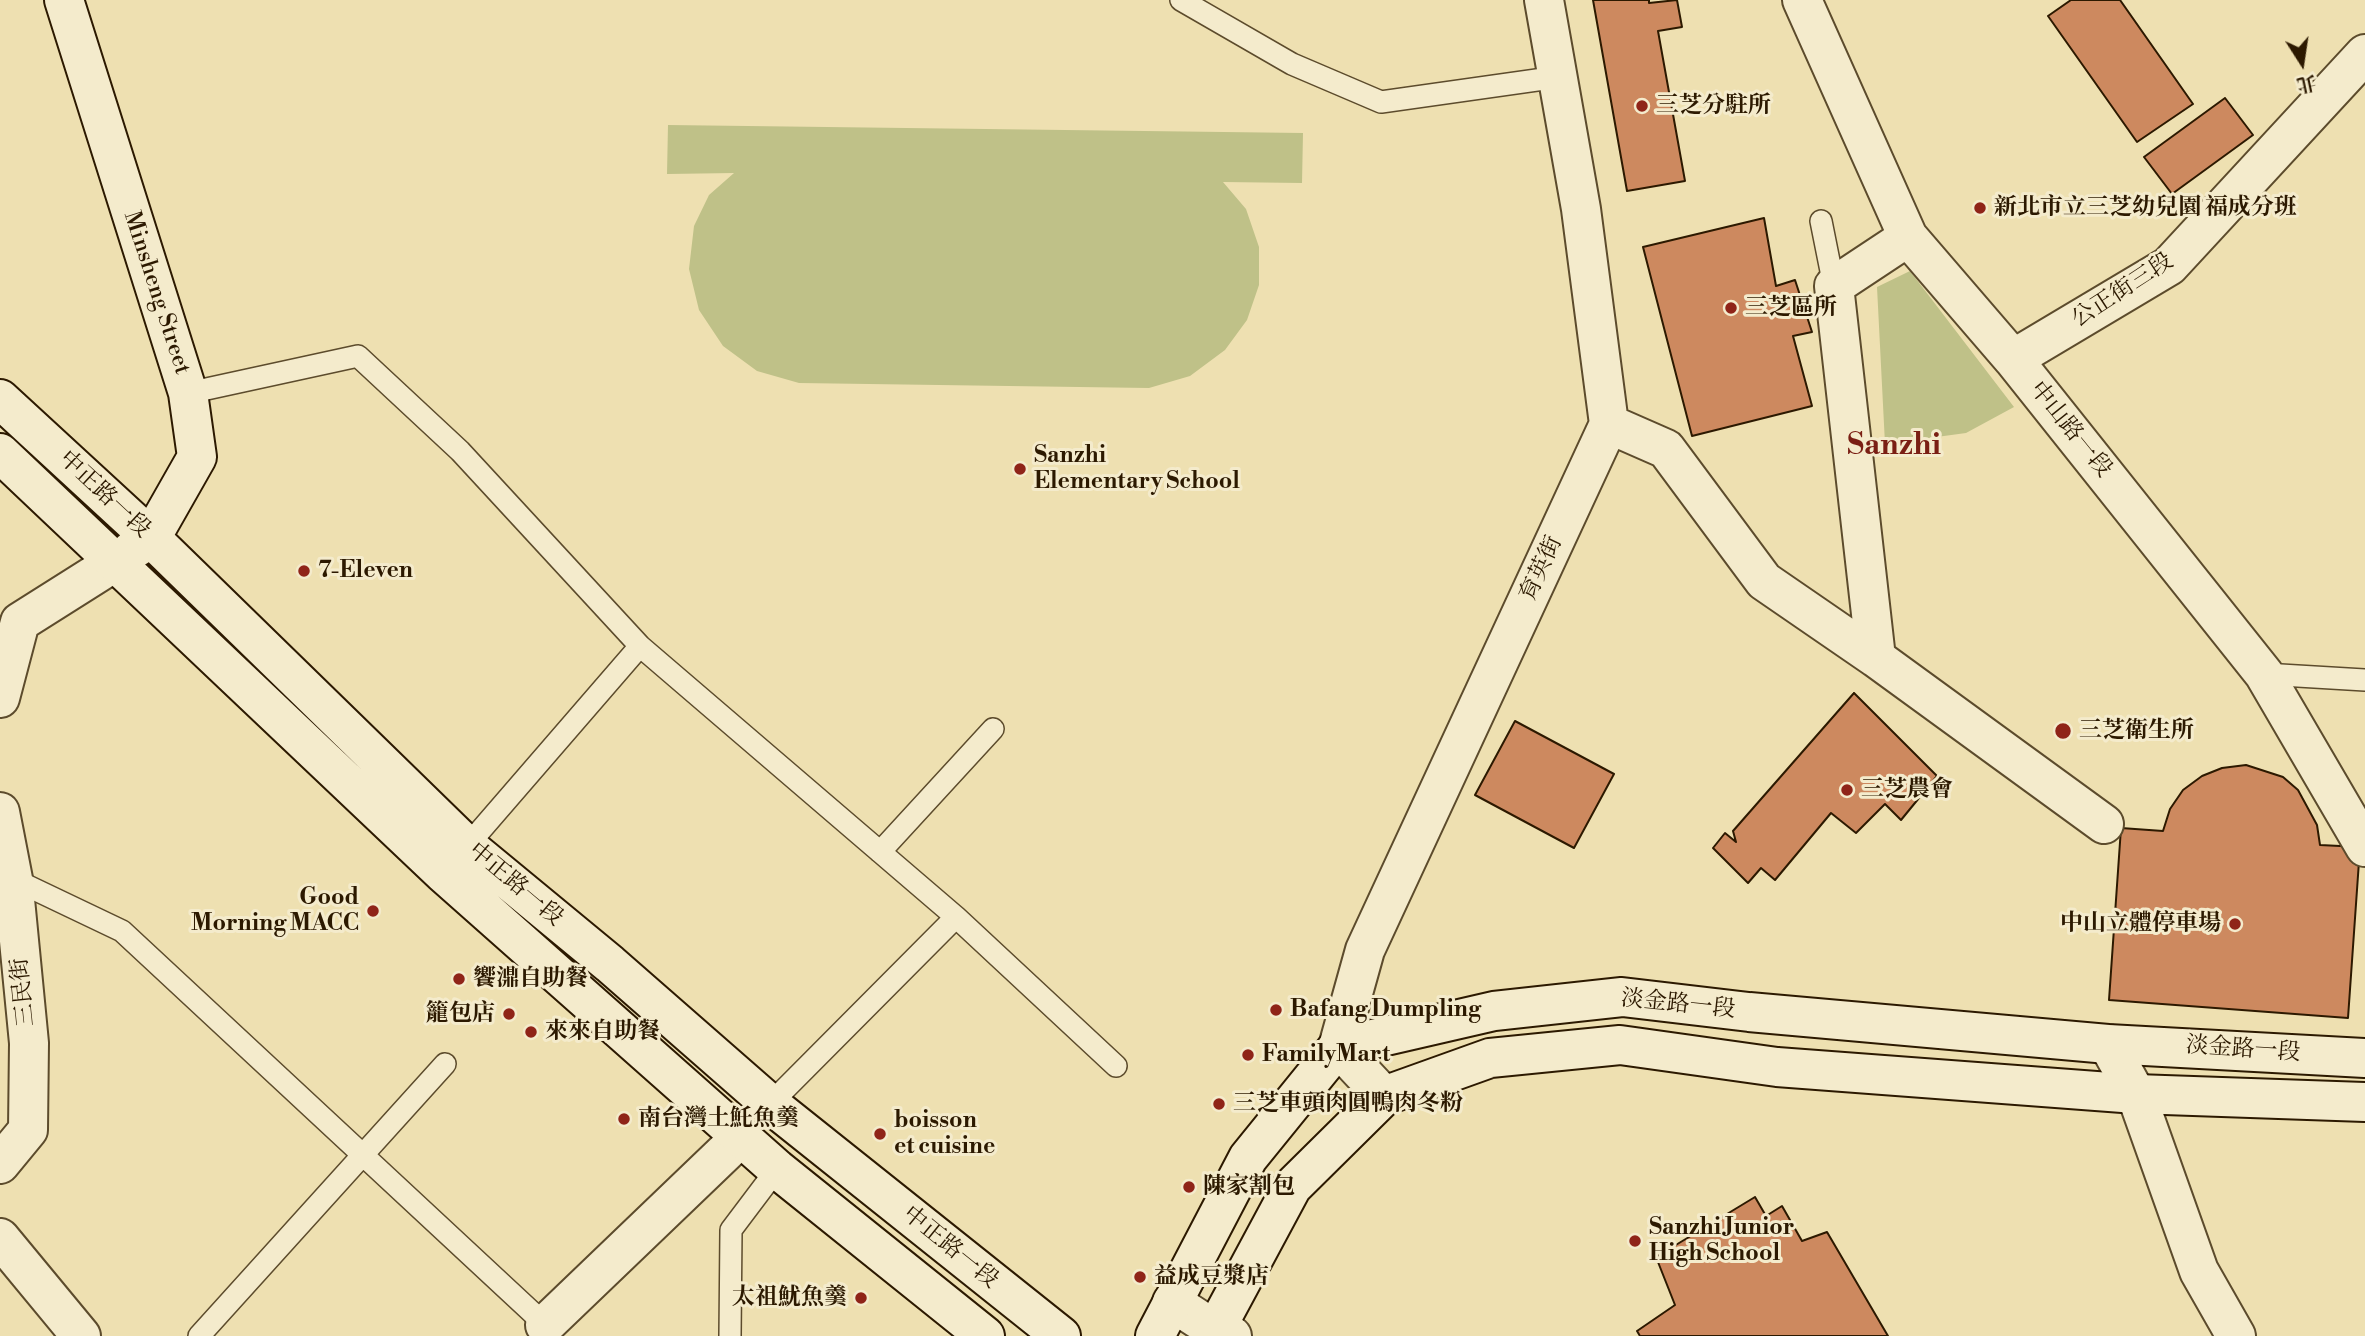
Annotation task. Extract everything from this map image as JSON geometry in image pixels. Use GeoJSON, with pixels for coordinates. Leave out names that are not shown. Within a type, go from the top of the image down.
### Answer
{"type":"FeatureCollection","features":[{"type":"Feature","properties":{"kind":"street","name":"Minsheng Street"},"geometry":{"type":"LineString","coordinates":[[64,0],[188,393],[197,457],[151,538],[115,562]]}},
{"type":"Feature","properties":{"kind":"street"},"geometry":{"type":"LineString","coordinates":[[1544,0],[1581,209],[1609,424],[1666,449],[1764,581],[1876,658],[2104,824]]}},
{"type":"Feature","properties":{"kind":"street","name":"中山路一段"},"geometry":{"type":"LineString","coordinates":[[1802,0],[1908,237],[2013,359],[2264,674],[2365,847]]}},
{"type":"Feature","properties":{"kind":"street","name":"公正街三段"},"geometry":{"type":"LineString","coordinates":[[2013,359],[2169,266],[2365,54]]}},
{"type":"Feature","properties":{"kind":"street"},"geometry":{"type":"LineString","coordinates":[[1876,658],[1834,286],[1908,237]]}},
{"type":"Feature","properties":{"kind":"street","name":"中正路一段"},"geometry":{"type":"LineString","coordinates":[[0,399],[151,538],[467,846],[610,964],[770,1104],[1061,1336]]}},
{"type":"Feature","properties":{"kind":"street","name":"育英街"},"geometry":{"type":"LineString","coordinates":[[1338,1047],[1365,950],[1609,424]]}},
{"type":"Feature","properties":{"kind":"street","name":"中正路一段"},"geometry":{"type":"LineString","coordinates":[[0,453],[443,873],[777,1169],[985,1336]]}},
{"type":"Feature","properties":{"kind":"street"},"geometry":{"type":"LineString","coordinates":[[0,698],[20,622],[115,562]]}},
{"type":"Feature","properties":{"kind":"street","name":"三民街"},"geometry":{"type":"LineString","coordinates":[[0,812],[13,879],[29,1043],[28,1130],[0,1164]]}},
{"type":"Feature","properties":{"kind":"street","name":"淡金路一段"},"geometry":{"type":"LineString","coordinates":[[1338,1047],[1494,1011],[1622,997],[1749,1012],[2108,1044],[2365,1058]]}},
{"type":"Feature","properties":{"kind":"street"},"geometry":{"type":"LineString","coordinates":[[1749,1012],[1777,1067]]}},
{"type":"Feature","properties":{"kind":"street"},"geometry":{"type":"LineString","coordinates":[[2108,1044],[2136,1094],[2199,1271],[2236,1336]]}},
{"type":"Feature","properties":{"kind":"street","name":"淡金路一段"},"geometry":{"type":"LineString","coordinates":[[1219,1334],[1292,1187],[1384,1096],[1490,1058],[1620,1045],[1777,1067],[2136,1094],[2365,1102]]}},
{"type":"Feature","properties":{"kind":"street"},"geometry":{"type":"LineString","coordinates":[[1155,1336],[1248,1158],[1338,1047],[1384,1096]]}},
{"type":"Feature","properties":{"kind":"street"},"geometry":{"type":"LineString","coordinates":[[546,1332],[741,1136]]}},
{"type":"Feature","properties":{"kind":"street"},"geometry":{"type":"LineString","coordinates":[[0,1238],[80,1336]]}},
{"type":"Feature","properties":{"kind":"street"},"geometry":{"type":"LineString","coordinates":[[1172,1303],[1219,1334]]}},
{"type":"Feature","properties":{"kind":"lane"},"geometry":{"type":"LineString","coordinates":[[1181,0],[1292,64],[1381,102],[1558,77]]}},
{"type":"Feature","properties":{"kind":"lane"},"geometry":{"type":"LineString","coordinates":[[1821,221],[1834,286]]}},
{"type":"Feature","properties":{"kind":"lane"},"geometry":{"type":"LineString","coordinates":[[188,393],[358,356],[460,451],[640,646],[956,917],[1116,1066]]}},
{"type":"Feature","properties":{"kind":"lane"},"geometry":{"type":"LineString","coordinates":[[467,846],[640,646]]}},
{"type":"Feature","properties":{"kind":"lane"},"geometry":{"type":"LineString","coordinates":[[2264,674],[2365,680]]}},
{"type":"Feature","properties":{"kind":"lane"},"geometry":{"type":"LineString","coordinates":[[880,852],[993,729]]}},
{"type":"Feature","properties":{"kind":"lane"},"geometry":{"type":"LineString","coordinates":[[13,879],[122,930],[546,1332]]}},
{"type":"Feature","properties":{"kind":"lane"},"geometry":{"type":"LineString","coordinates":[[770,1104],[956,917]]}},
{"type":"Feature","properties":{"kind":"lane"},"geometry":{"type":"LineString","coordinates":[[199,1336],[445,1064]]}},
{"type":"Feature","properties":{"kind":"lane"},"geometry":{"type":"LineString","coordinates":[[730,1336],[731,1230],[777,1169]]}},
{"type":"Feature","properties":{"kind":"green space"},"geometry":{"type":"Polygon","coordinates":[[[668,125],[1303,133],[1302,183],[1223,182],[1246,209],[1259,247],[1259,285],[1247,320],[1225,350],[1190,376],[1149,388],[799,383],[757,371],[723,346],[699,310],[689,269],[694,226],[709,195],[734,173],[667,174],[668,125]]]}},
{"type":"Feature","properties":{"kind":"green space"},"geometry":{"type":"Polygon","coordinates":[[[1910,271],[2014,407],[1966,433],[1885,444],[1877,287],[1910,271]]]}},
{"type":"Feature","properties":{"kind":"building","name":"三芝分駐所"},"geometry":{"type":"Polygon","coordinates":[[[1593,0],[1649,0],[1649,3],[1677,0],[1682,27],[1658,31],[1685,181],[1627,191],[1593,0]]]}},
{"type":"Feature","properties":{"kind":"building"},"geometry":{"type":"Polygon","coordinates":[[[2071,0],[2120,0],[2193,104],[2137,142],[2048,16],[2071,0]]]}},
{"type":"Feature","properties":{"kind":"building"},"geometry":{"type":"Polygon","coordinates":[[[2225,98],[2253,135],[2172,194],[2144,157],[2225,98]]]}},
{"type":"Feature","properties":{"kind":"building","name":"三芝區所"},"geometry":{"type":"Polygon","coordinates":[[[1764,218],[1776,286],[1795,280],[1812,332],[1793,336],[1812,406],[1692,436],[1643,247],[1764,218]]]}},
{"type":"Feature","properties":{"kind":"building","name":"三芝農會"},"geometry":{"type":"Polygon","coordinates":[[[1854,693],[1937,776],[1901,820],[1885,804],[1856,833],[1831,813],[1775,880],[1761,868],[1748,883],[1713,848],[1725,833],[1736,842],[1733,831],[1854,693]]]}},
{"type":"Feature","properties":{"kind":"building"},"geometry":{"type":"Polygon","coordinates":[[[1515,721],[1614,774],[1574,848],[1475,795],[1515,721]]]}},
{"type":"Feature","properties":{"kind":"building","name":"中山立體停車場"},"geometry":{"type":"Polygon","coordinates":[[[2246,765],[2283,777],[2298,790],[2317,825],[2320,845],[2360,847],[2348,1018],[2109,1000],[2121,828],[2163,831],[2170,809],[2183,790],[2202,776],[2222,768],[2246,765]]]}},
{"type":"Feature","properties":{"kind":"building"},"geometry":{"type":"Polygon","coordinates":[[[1755,1197],[1766,1216],[1782,1206],[1802,1241],[1827,1232],[1888,1336],[1640,1336],[1637,1331],[1675,1305],[1656,1257],[1755,1197]]]}},
{"type":"Feature","properties":{"kind":"place","name":"三芝分駐所"},"geometry":{"type":"Point","coordinates":[1642,106]}},
{"type":"Feature","properties":{"kind":"place","name":"新北市立三芝幼兒園 福成分班"},"geometry":{"type":"Point","coordinates":[1980,208]}},
{"type":"Feature","properties":{"kind":"place","name":"三芝區所"},"geometry":{"type":"Point","coordinates":[1731,308]}},
{"type":"Feature","properties":{"kind":"place","name":"Sanzhi Elementary School"},"geometry":{"type":"Point","coordinates":[1020,469]}},
{"type":"Feature","properties":{"kind":"place","name":"7-Eleven"},"geometry":{"type":"Point","coordinates":[304,571]}},
{"type":"Feature","properties":{"kind":"place","name":"三芝衛生所"},"geometry":{"type":"Point","coordinates":[2063,731]}},
{"type":"Feature","properties":{"kind":"place","name":"三芝農會"},"geometry":{"type":"Point","coordinates":[1847,790]}},
{"type":"Feature","properties":{"kind":"place","name":"Good Morning MACC"},"geometry":{"type":"Point","coordinates":[373,911]}},
{"type":"Feature","properties":{"kind":"place","name":"中山立體停車場"},"geometry":{"type":"Point","coordinates":[2235,924]}},
{"type":"Feature","properties":{"kind":"place","name":"饗濎自助餐"},"geometry":{"type":"Point","coordinates":[459,979]}},
{"type":"Feature","properties":{"kind":"place","name":"Bafang Dumpling"},"geometry":{"type":"Point","coordinates":[1276,1010]}},
{"type":"Feature","properties":{"kind":"place","name":"籠包店"},"geometry":{"type":"Point","coordinates":[509,1014]}},
{"type":"Feature","properties":{"kind":"place","name":"來來自助餐"},"geometry":{"type":"Point","coordinates":[531,1032]}},
{"type":"Feature","properties":{"kind":"place","name":"FamilyMart"},"geometry":{"type":"Point","coordinates":[1248,1055]}},
{"type":"Feature","properties":{"kind":"place","name":"三芝車頭肉圓鴨肉冬粉"},"geometry":{"type":"Point","coordinates":[1219,1104]}},
{"type":"Feature","properties":{"kind":"place","name":"南台灣土魠魚羹"},"geometry":{"type":"Point","coordinates":[624,1119]}},
{"type":"Feature","properties":{"kind":"place","name":"boisson et cuisine"},"geometry":{"type":"Point","coordinates":[880,1134]}},
{"type":"Feature","properties":{"kind":"place","name":"陳家割包"},"geometry":{"type":"Point","coordinates":[1189,1187]}},
{"type":"Feature","properties":{"kind":"place","name":"Sanzhi Junior High School"},"geometry":{"type":"Point","coordinates":[1635,1241]}},
{"type":"Feature","properties":{"kind":"place","name":"益成豆漿店"},"geometry":{"type":"Point","coordinates":[1140,1277]}},
{"type":"Feature","properties":{"kind":"place","name":"太祖魷魚羹"},"geometry":{"type":"Point","coordinates":[861,1298]}},
{"type":"Feature","properties":{"kind":"district","name":"Sanzhi"},"geometry":{"type":"Point","coordinates":[1894,447]}}]}
